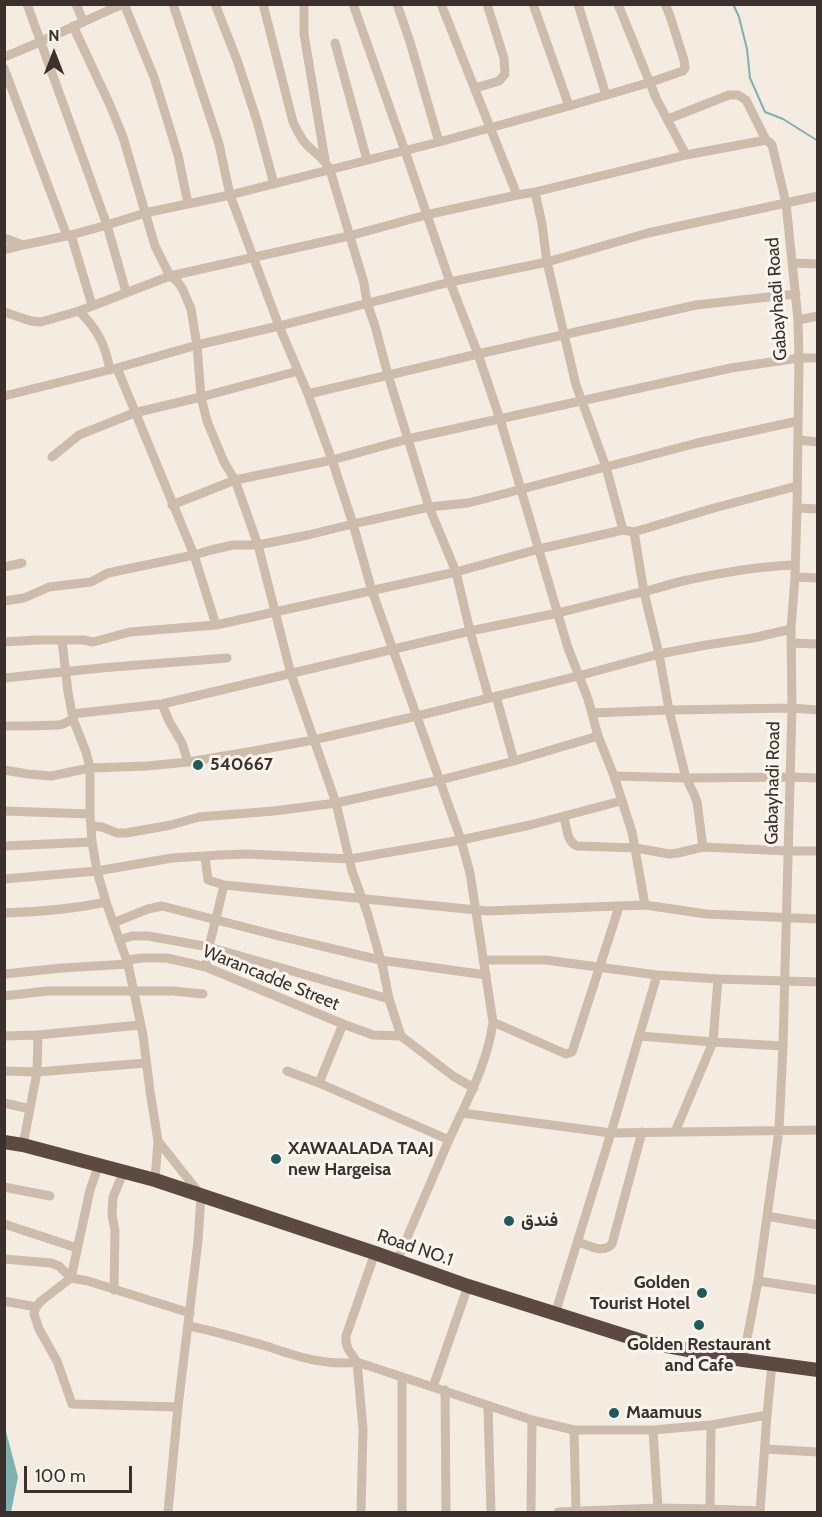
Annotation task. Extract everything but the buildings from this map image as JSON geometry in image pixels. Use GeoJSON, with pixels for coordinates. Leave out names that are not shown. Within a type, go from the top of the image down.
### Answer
{"type":"FeatureCollection","features":[{"type":"Feature","properties":{"kind":"highway","name":"Road NO.1"},"geometry":{"type":"LineString","coordinates":[[4,1142],[99,1164],[154,1180],[468,1286],[645,1342],[743,1360],[818,1370]]}},
{"type":"Feature","properties":{"kind":"street"},"geometry":{"type":"LineString","coordinates":[[27,4],[107,225],[126,292]]}},
{"type":"Feature","properties":{"kind":"street"},"geometry":{"type":"LineString","coordinates":[[76,4],[83,21]]}},
{"type":"Feature","properties":{"kind":"street"},"geometry":{"type":"LineString","coordinates":[[4,57],[124,4],[153,77],[178,155],[188,204]]}},
{"type":"Feature","properties":{"kind":"street"},"geometry":{"type":"LineString","coordinates":[[173,4],[219,144],[230,195],[332,460],[372,591],[461,840],[470,873],[493,1022],[491,1039],[474,1088],[397,1261]]}},
{"type":"Feature","properties":{"kind":"street"},"geometry":{"type":"LineString","coordinates":[[215,4],[257,121],[274,184]]}},
{"type":"Feature","properties":{"kind":"street"},"geometry":{"type":"LineString","coordinates":[[263,4],[293,122],[307,146],[325,160]]}},
{"type":"Feature","properties":{"kind":"street"},"geometry":{"type":"LineString","coordinates":[[304,4],[304,34],[325,160],[364,283],[367,303],[387,375],[429,507],[456,573],[470,631],[514,761]]}},
{"type":"Feature","properties":{"kind":"street"},"geometry":{"type":"LineString","coordinates":[[353,4],[500,419],[578,676],[593,713],[598,736],[632,832],[645,905]]}},
{"type":"Feature","properties":{"kind":"street"},"geometry":{"type":"LineString","coordinates":[[397,4],[439,142]]}},
{"type":"Feature","properties":{"kind":"street"},"geometry":{"type":"LineString","coordinates":[[441,4],[517,195]]}},
{"type":"Feature","properties":{"kind":"street"},"geometry":{"type":"LineString","coordinates":[[475,88],[499,81],[505,74],[504,58],[487,4]]}},
{"type":"Feature","properties":{"kind":"street"},"geometry":{"type":"LineString","coordinates":[[533,4],[569,106]]}},
{"type":"Feature","properties":{"kind":"street"},"geometry":{"type":"LineString","coordinates":[[578,4],[606,95]]}},
{"type":"Feature","properties":{"kind":"street"},"geometry":{"type":"LineString","coordinates":[[618,4],[656,98],[686,155]]}},
{"type":"Feature","properties":{"kind":"street"},"geometry":{"type":"LineString","coordinates":[[4,250],[69,235],[145,213],[230,195],[405,151],[569,106],[683,71],[685,68],[681,49],[665,4]]}},
{"type":"Feature","properties":{"kind":"street"},"geometry":{"type":"LineString","coordinates":[[73,26],[123,137],[155,246],[170,276],[178,282],[191,309],[197,345],[201,397],[207,421],[214,442],[235,480],[258,545],[291,674],[336,803],[352,872],[368,912],[389,999],[401,1036],[453,1076],[474,1088]]}},
{"type":"Feature","properties":{"kind":"street"},"geometry":{"type":"LineString","coordinates":[[335,43],[367,160]]}},
{"type":"Feature","properties":{"kind":"street"},"geometry":{"type":"LineString","coordinates":[[6,72],[69,235],[92,305]]}},
{"type":"Feature","properties":{"kind":"street","name":"Gabayhadi Road"},"geometry":{"type":"LineString","coordinates":[[668,119],[729,94],[738,95],[746,100],[765,140],[772,145],[786,203],[798,320],[797,508],[791,629],[792,708],[783,1046],[778,1130],[758,1281],[743,1360]]}},
{"type":"Feature","properties":{"kind":"street"},"geometry":{"type":"LineString","coordinates":[[4,312],[41,322],[79,311],[170,276],[349,236],[426,215],[535,192],[686,155],[765,140]]}},
{"type":"Feature","properties":{"kind":"street"},"geometry":{"type":"LineString","coordinates":[[535,192],[547,262],[576,385],[606,467],[623,530]]}},
{"type":"Feature","properties":{"kind":"street"},"geometry":{"type":"LineString","coordinates":[[4,396],[450,282],[547,262],[648,233],[818,196]]}},
{"type":"Feature","properties":{"kind":"street"},"geometry":{"type":"LineString","coordinates":[[4,238],[23,245]]}},
{"type":"Feature","properties":{"kind":"street"},"geometry":{"type":"LineString","coordinates":[[793,263],[818,264]]}},
{"type":"Feature","properties":{"kind":"street"},"geometry":{"type":"LineString","coordinates":[[308,394],[696,305],[796,294]]}},
{"type":"Feature","properties":{"kind":"street"},"geometry":{"type":"LineString","coordinates":[[79,311],[97,330],[134,413],[194,555],[216,625]]}},
{"type":"Feature","properties":{"kind":"street"},"geometry":{"type":"LineString","coordinates":[[798,320],[818,316]]}},
{"type":"Feature","properties":{"kind":"street"},"geometry":{"type":"LineString","coordinates":[[172,506],[235,480],[332,460],[408,439],[731,368],[799,358],[818,358]]}},
{"type":"Feature","properties":{"kind":"street"},"geometry":{"type":"LineString","coordinates":[[52,457],[79,435],[134,413],[298,371]]}},
{"type":"Feature","properties":{"kind":"street"},"geometry":{"type":"LineString","coordinates":[[4,601],[24,598],[49,587],[91,582],[108,573],[194,555],[211,549],[233,545],[258,545],[429,507],[468,503],[697,443],[798,422]]}},
{"type":"Feature","properties":{"kind":"street"},"geometry":{"type":"LineString","coordinates":[[798,440],[818,442]]}},
{"type":"Feature","properties":{"kind":"street"},"geometry":{"type":"LineString","coordinates":[[4,642],[83,640],[93,642],[130,632],[216,625],[456,573],[539,549],[623,530],[634,532],[797,486]]}},
{"type":"Feature","properties":{"kind":"street"},"geometry":{"type":"LineString","coordinates":[[797,508],[818,509]]}},
{"type":"Feature","properties":{"kind":"street"},"geometry":{"type":"LineString","coordinates":[[634,532],[669,710],[686,778],[697,802],[703,847]]}},
{"type":"Feature","properties":{"kind":"street"},"geometry":{"type":"LineString","coordinates":[[4,567],[22,563]]}},
{"type":"Feature","properties":{"kind":"street"},"geometry":{"type":"LineString","coordinates":[[4,726],[59,725],[73,716],[162,704],[470,631],[558,613],[706,576],[795,565]]}},
{"type":"Feature","properties":{"kind":"street"},"geometry":{"type":"LineString","coordinates":[[795,577],[818,578]]}},
{"type":"Feature","properties":{"kind":"street"},"geometry":{"type":"LineString","coordinates":[[4,770],[51,776],[90,768],[188,762],[313,740],[578,676],[659,654],[791,629]]}},
{"type":"Feature","properties":{"kind":"street"},"geometry":{"type":"LineString","coordinates":[[62,641],[73,716],[90,768],[90,814],[97,871],[135,992],[158,1140],[154,1180]]}},
{"type":"Feature","properties":{"kind":"street"},"geometry":{"type":"LineString","coordinates":[[791,643],[818,644]]}},
{"type":"Feature","properties":{"kind":"street"},"geometry":{"type":"LineString","coordinates":[[4,678],[227,658]]}},
{"type":"Feature","properties":{"kind":"street"},"geometry":{"type":"LineString","coordinates":[[162,704],[168,721],[182,743],[188,762]]}},
{"type":"Feature","properties":{"kind":"street"},"geometry":{"type":"LineString","coordinates":[[593,713],[792,708],[818,710]]}},
{"type":"Feature","properties":{"kind":"street"},"geometry":{"type":"LineString","coordinates":[[91,826],[126,833],[171,825],[199,817],[336,803],[440,780],[598,736]]}},
{"type":"Feature","properties":{"kind":"street"},"geometry":{"type":"LineString","coordinates":[[614,776],[818,778]]}},
{"type":"Feature","properties":{"kind":"street"},"geometry":{"type":"LineString","coordinates":[[4,879],[97,871],[172,858],[205,856],[247,854],[350,859],[461,840],[564,817],[621,801]]}},
{"type":"Feature","properties":{"kind":"street"},"geometry":{"type":"LineString","coordinates":[[4,810],[90,814]]}},
{"type":"Feature","properties":{"kind":"street"},"geometry":{"type":"LineString","coordinates":[[564,817],[569,839],[577,846],[636,848],[669,854],[678,854],[703,847],[818,851]]}},
{"type":"Feature","properties":{"kind":"street"},"geometry":{"type":"LineString","coordinates":[[4,846],[92,842]]}},
{"type":"Feature","properties":{"kind":"street"},"geometry":{"type":"LineString","coordinates":[[205,856],[208,880],[224,885],[487,911],[645,905],[706,914],[818,919]]}},
{"type":"Feature","properties":{"kind":"street"},"geometry":{"type":"LineString","coordinates":[[206,967],[224,885]]}},
{"type":"Feature","properties":{"kind":"street"},"geometry":{"type":"LineString","coordinates":[[4,914],[39,912],[106,902]]}},
{"type":"Feature","properties":{"kind":"street"},"geometry":{"type":"LineString","coordinates":[[113,923],[162,906],[380,960],[486,975]]}},
{"type":"Feature","properties":{"kind":"street"},"geometry":{"type":"LineString","coordinates":[[493,1022],[566,1053],[572,1052],[619,907]]}},
{"type":"Feature","properties":{"kind":"street"},"geometry":{"type":"LineString","coordinates":[[119,939],[148,936],[209,947],[389,999]]}},
{"type":"Feature","properties":{"kind":"street","name":"Warancadde Street"},"geometry":{"type":"LineString","coordinates":[[4,974],[127,962],[143,958],[166,958],[206,967],[373,1035],[401,1036]]}},
{"type":"Feature","properties":{"kind":"street"},"geometry":{"type":"LineString","coordinates":[[483,960],[546,960],[657,975],[818,982]]}},
{"type":"Feature","properties":{"kind":"street"},"geometry":{"type":"LineString","coordinates":[[555,1314],[657,975]]}},
{"type":"Feature","properties":{"kind":"street"},"geometry":{"type":"LineString","coordinates":[[675,1132],[713,1042],[718,979]]}},
{"type":"Feature","properties":{"kind":"street"},"geometry":{"type":"LineString","coordinates":[[4,996],[47,991],[173,991],[203,994]]}},
{"type":"Feature","properties":{"kind":"street"},"geometry":{"type":"LineString","coordinates":[[319,1083],[343,1024]]}},
{"type":"Feature","properties":{"kind":"street"},"geometry":{"type":"LineString","coordinates":[[4,1035],[38,1035],[140,1025]]}},
{"type":"Feature","properties":{"kind":"street"},"geometry":{"type":"LineString","coordinates":[[23,1145],[37,1072],[38,1035]]}},
{"type":"Feature","properties":{"kind":"street"},"geometry":{"type":"LineString","coordinates":[[640,1036],[783,1046]]}},
{"type":"Feature","properties":{"kind":"street"},"geometry":{"type":"LineString","coordinates":[[4,1071],[37,1072],[146,1063]]}},
{"type":"Feature","properties":{"kind":"street"},"geometry":{"type":"LineString","coordinates":[[287,1071],[449,1140]]}},
{"type":"Feature","properties":{"kind":"street"},"geometry":{"type":"LineString","coordinates":[[4,1103],[30,1109]]}},
{"type":"Feature","properties":{"kind":"street"},"geometry":{"type":"LineString","coordinates":[[462,1113],[611,1133],[818,1130]]}},
{"type":"Feature","properties":{"kind":"street"},"geometry":{"type":"LineString","coordinates":[[578,1242],[600,1250],[612,1244],[642,1132]]}},
{"type":"Feature","properties":{"kind":"street"},"geometry":{"type":"LineString","coordinates":[[158,1140],[201,1195],[168,1512]]}},
{"type":"Feature","properties":{"kind":"street"},"geometry":{"type":"LineString","coordinates":[[99,1164],[90,1190],[71,1278],[36,1307],[34,1314],[36,1323],[57,1361],[72,1404],[178,1407]]}},
{"type":"Feature","properties":{"kind":"street"},"geometry":{"type":"LineString","coordinates":[[114,1290],[113,1197],[124,1171]]}},
{"type":"Feature","properties":{"kind":"street"},"geometry":{"type":"LineString","coordinates":[[4,1187],[50,1196]]}},
{"type":"Feature","properties":{"kind":"street"},"geometry":{"type":"LineString","coordinates":[[767,1216],[818,1225]]}},
{"type":"Feature","properties":{"kind":"street"},"geometry":{"type":"LineString","coordinates":[[4,1224],[77,1248]]}},
{"type":"Feature","properties":{"kind":"street"},"geometry":{"type":"LineString","coordinates":[[360,1512],[363,1429],[357,1362],[348,1349],[346,1336],[375,1253]]}},
{"type":"Feature","properties":{"kind":"street"},"geometry":{"type":"LineString","coordinates":[[4,1259],[51,1263],[59,1266],[71,1278],[88,1281],[190,1313]]}},
{"type":"Feature","properties":{"kind":"street"},"geometry":{"type":"LineString","coordinates":[[758,1281],[818,1290]]}},
{"type":"Feature","properties":{"kind":"street"},"geometry":{"type":"LineString","coordinates":[[433,1387],[468,1286]]}},
{"type":"Feature","properties":{"kind":"street"},"geometry":{"type":"LineString","coordinates":[[4,1301],[36,1307]]}},
{"type":"Feature","properties":{"kind":"street"},"geometry":{"type":"LineString","coordinates":[[189,1326],[315,1361],[342,1364],[357,1362],[445,1390],[488,1407],[574,1430],[653,1430],[711,1425],[767,1415]]}},
{"type":"Feature","properties":{"kind":"street"},"geometry":{"type":"LineString","coordinates":[[558,1512],[658,1508],[760,1512],[772,1364]]}},
{"type":"Feature","properties":{"kind":"street"},"geometry":{"type":"LineString","coordinates":[[402,1377],[402,1512]]}},
{"type":"Feature","properties":{"kind":"street"},"geometry":{"type":"LineString","coordinates":[[445,1390],[446,1512]]}},
{"type":"Feature","properties":{"kind":"street"},"geometry":{"type":"LineString","coordinates":[[488,1407],[491,1512]]}},
{"type":"Feature","properties":{"kind":"street"},"geometry":{"type":"LineString","coordinates":[[531,1512],[532,1420]]}},
{"type":"Feature","properties":{"kind":"street"},"geometry":{"type":"LineString","coordinates":[[710,1509],[711,1425]]}},
{"type":"Feature","properties":{"kind":"street"},"geometry":{"type":"LineString","coordinates":[[574,1430],[576,1512]]}},
{"type":"Feature","properties":{"kind":"street"},"geometry":{"type":"LineString","coordinates":[[653,1430],[658,1508]]}},
{"type":"Feature","properties":{"kind":"street"},"geometry":{"type":"LineString","coordinates":[[765,1449],[818,1452]]}},
{"type":"Feature","properties":{"kind":"water"},"geometry":{"type":"Polygon","coordinates":[[[4,1424],[18,1477],[11,1512],[5,1512],[4,1424]]]}},
{"type":"Feature","properties":{"kind":"waterway"},"geometry":{"type":"LineString","coordinates":[[733,4],[739,17],[747,49],[750,78],[765,112],[783,119],[818,141]]}},
{"type":"Feature","properties":{"kind":"place","name":"540667"},"geometry":{"type":"Point","coordinates":[198,765]}},
{"type":"Feature","properties":{"kind":"place","name":"XAWAALADA TAAJ new Hargeisa"},"geometry":{"type":"Point","coordinates":[276,1159]}},
{"type":"Feature","properties":{"kind":"place","name":"فندق"},"geometry":{"type":"Point","coordinates":[509,1221]}},
{"type":"Feature","properties":{"kind":"place","name":"Golden Tourist Hotel"},"geometry":{"type":"Point","coordinates":[702,1293]}},
{"type":"Feature","properties":{"kind":"place","name":"Golden Restaurant and Cafe"},"geometry":{"type":"Point","coordinates":[699,1325]}},
{"type":"Feature","properties":{"kind":"place","name":"Maamuus"},"geometry":{"type":"Point","coordinates":[614,1413]}}]}
